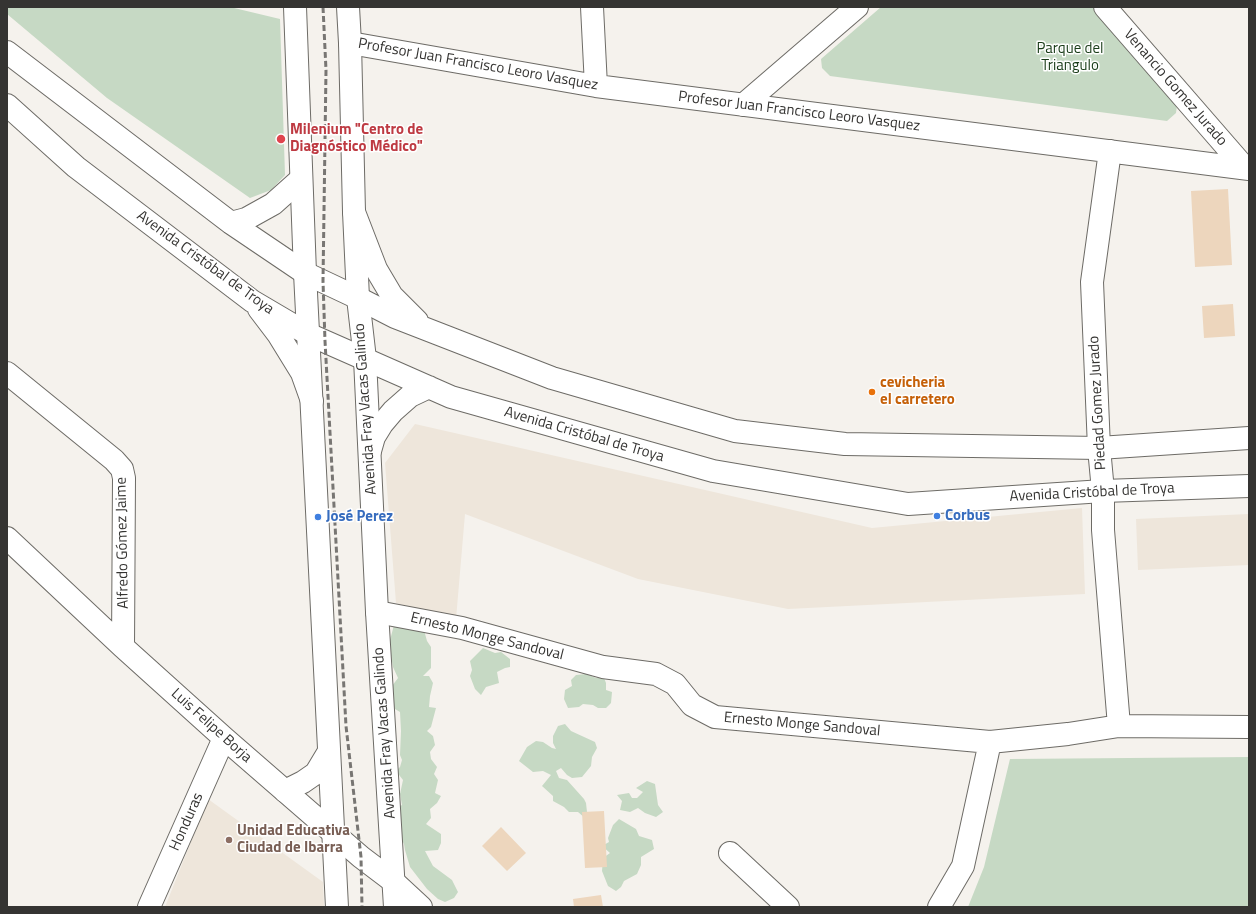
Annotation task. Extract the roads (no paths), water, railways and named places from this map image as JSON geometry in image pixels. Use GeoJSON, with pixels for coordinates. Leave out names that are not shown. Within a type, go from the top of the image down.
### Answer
{"type":"FeatureCollection","features":[{"type":"Feature","properties":{"kind":"main road"},"geometry":{"type":"LineString","coordinates":[[295,7],[305,273],[328,753],[337,907]]}},
{"type":"Feature","properties":{"kind":"main road","name":"Avenida Fray Vacas Galindo"},"geometry":{"type":"LineString","coordinates":[[348,7],[358,298],[365,360],[395,907]]}},
{"type":"Feature","properties":{"kind":"main road"},"geometry":{"type":"LineString","coordinates":[[592,7],[596,86]]}},
{"type":"Feature","properties":{"kind":"main road"},"geometry":{"type":"LineString","coordinates":[[743,105],[857,7]]}},
{"type":"Feature","properties":{"kind":"main road","name":"Venancio Gomez Jurado"},"geometry":{"type":"LineString","coordinates":[[1105,7],[1247,168]]}},
{"type":"Feature","properties":{"kind":"main road","name":"Profesor Juan Francisco Leoro Vasquez"},"geometry":{"type":"LineString","coordinates":[[350,43],[596,86],[1247,168]]}},
{"type":"Feature","properties":{"kind":"main road"},"geometry":{"type":"LineString","coordinates":[[7,52],[231,223],[305,273],[395,317],[552,378],[735,432],[845,444],[1099,448],[1249,438]]}},
{"type":"Feature","properties":{"kind":"main road","name":"Avenida Cristóbal de Troya"},"geometry":{"type":"LineString","coordinates":[[7,105],[76,167],[252,301],[308,334],[451,397],[713,471],[908,504],[1103,491],[1249,486]]}},
{"type":"Feature","properties":{"kind":"main road","name":"Piedad Gomez Jurado"},"geometry":{"type":"LineString","coordinates":[[1110,151],[1092,282],[1099,448],[1103,491],[1103,530],[1119,726]]}},
{"type":"Feature","properties":{"kind":"main road"},"geometry":{"type":"LineString","coordinates":[[231,223],[246,219],[273,204],[301,179]]}},
{"type":"Feature","properties":{"kind":"main road"},"geometry":{"type":"LineString","coordinates":[[354,212],[376,270],[392,296],[425,328]]}},
{"type":"Feature","properties":{"kind":"main road"},"geometry":{"type":"LineString","coordinates":[[252,301],[278,334],[302,373],[312,402]]}},
{"type":"Feature","properties":{"kind":"main road","name":"Alfredo Gómez Jaime"},"geometry":{"type":"LineString","coordinates":[[7,373],[114,460],[122,469],[124,478],[123,647]]}},
{"type":"Feature","properties":{"kind":"main road"},"geometry":{"type":"LineString","coordinates":[[370,451],[374,437],[382,424],[393,411],[410,396],[428,387]]}},
{"type":"Feature","properties":{"kind":"main road","name":"Luis Felipe Borja"},"geometry":{"type":"LineString","coordinates":[[7,538],[123,647],[224,738],[360,857],[394,882],[421,907]]}},
{"type":"Feature","properties":{"kind":"main road","name":"Ernesto Monge Sandoval"},"geometry":{"type":"LineString","coordinates":[[378,612],[462,628],[603,667],[656,674],[675,684],[692,705],[715,717],[990,742],[1068,734],[1119,726],[1249,727]]}},
{"type":"Feature","properties":{"kind":"main road","name":"Honduras"},"geometry":{"type":"LineString","coordinates":[[149,907],[224,738]]}},
{"type":"Feature","properties":{"kind":"main road"},"geometry":{"type":"LineString","coordinates":[[939,907],[963,866],[990,742]]}},
{"type":"Feature","properties":{"kind":"main road"},"geometry":{"type":"LineString","coordinates":[[285,791],[316,773],[328,753]]}},
{"type":"Feature","properties":{"kind":"main road"},"geometry":{"type":"LineString","coordinates":[[730,853],[788,907]]}},
{"type":"Feature","properties":{"kind":"railway"},"geometry":{"type":"LineString","coordinates":[[323,7],[326,70],[323,281],[325,341],[346,726],[361,857],[362,907]]}},
{"type":"Feature","properties":{"kind":"place","name":"Milenium \"Centro de Diagnóstico Médico\""},"geometry":{"type":"Point","coordinates":[281,139]}},
{"type":"Feature","properties":{"kind":"place","name":"cevicheria el carretero"},"geometry":{"type":"Point","coordinates":[872,392]}},
{"type":"Feature","properties":{"kind":"place","name":"Corbus"},"geometry":{"type":"Point","coordinates":[937,516]}},
{"type":"Feature","properties":{"kind":"place","name":"José Perez"},"geometry":{"type":"Point","coordinates":[318,517]}},
{"type":"Feature","properties":{"kind":"place","name":"Unidad Educativa Ciudad de Ibarra"},"geometry":{"type":"Point","coordinates":[229,840]}},
{"type":"Feature","properties":{"kind":"park label","name":"Parque del Triangulo"},"geometry":{"type":"Point","coordinates":[1070,58]}}]}
